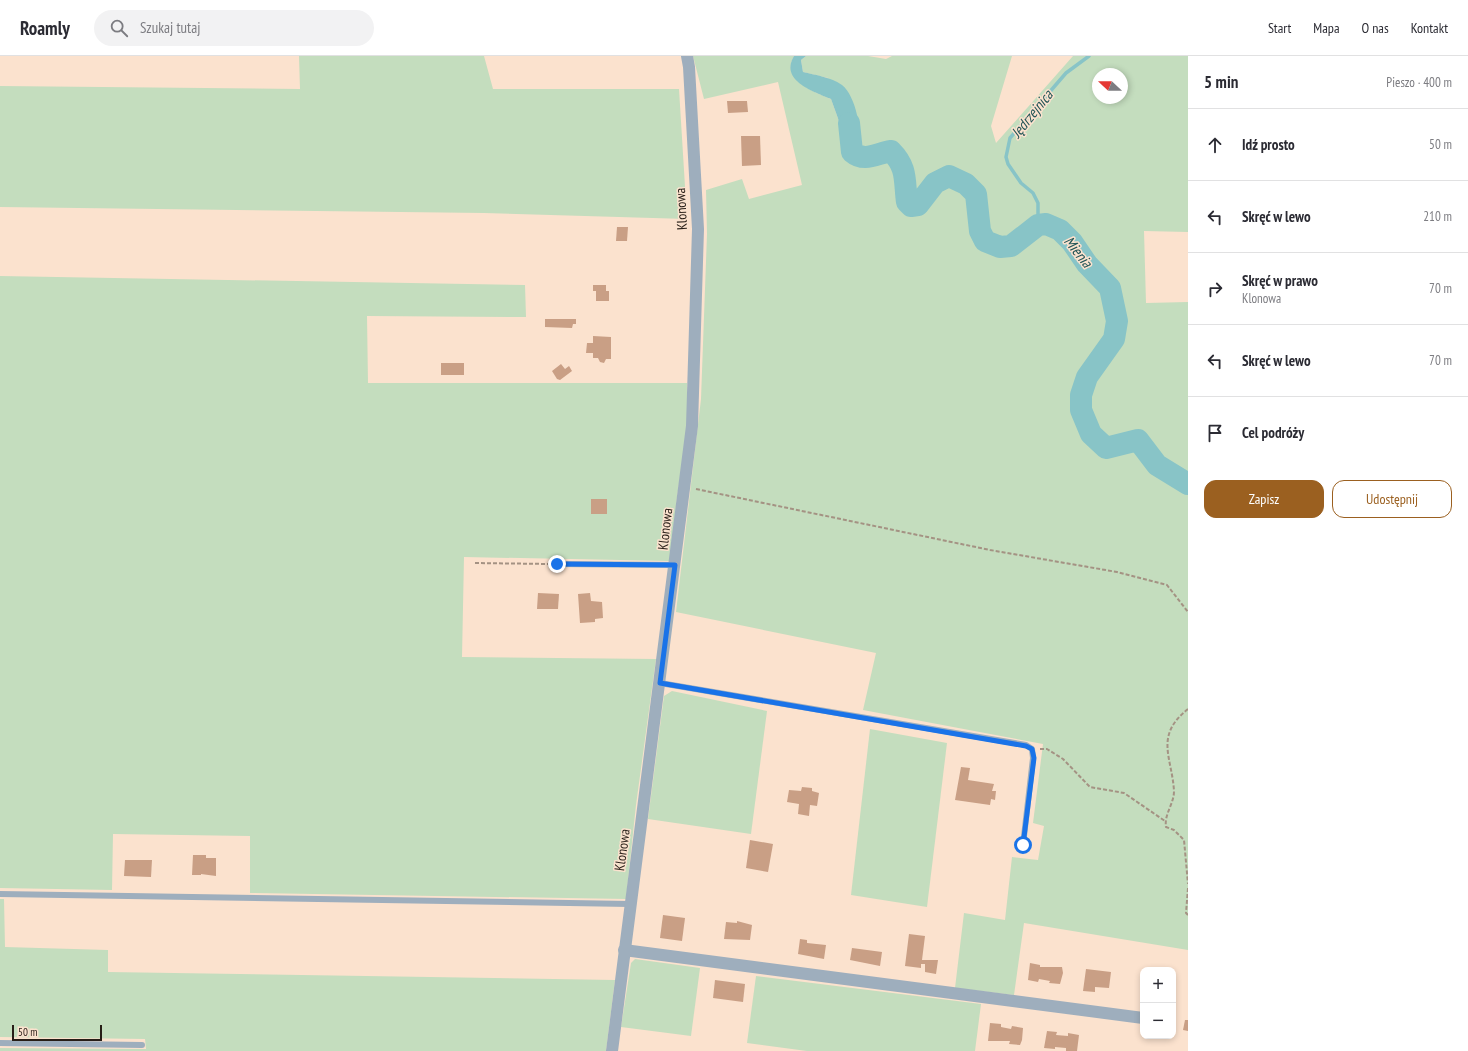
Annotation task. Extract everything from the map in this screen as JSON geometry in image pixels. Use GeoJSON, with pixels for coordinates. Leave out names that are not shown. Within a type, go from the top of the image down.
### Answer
{"type":"FeatureCollection","features":[{"type":"Feature","properties":{"kind":"street","name":"Klonowa"},"geometry":{"type":"LineString","coordinates":[[612,1051],[692,426],[698,229],[689,67],[687,56]]}},
{"type":"Feature","properties":{"kind":"street"},"geometry":{"type":"LineString","coordinates":[[624,950],[1140,1018]]}},
{"type":"Feature","properties":{"kind":"lane"},"geometry":{"type":"LineString","coordinates":[[557,564],[675,565]]}},
{"type":"Feature","properties":{"kind":"lane"},"geometry":{"type":"LineString","coordinates":[[660,683],[1026,746],[1032,749],[1034,758],[1023,845]]}},
{"type":"Feature","properties":{"kind":"lane"},"geometry":{"type":"LineString","coordinates":[[0,894],[630,904]]}},
{"type":"Feature","properties":{"kind":"lane"},"geometry":{"type":"LineString","coordinates":[[0,1043],[142,1045]]}},
{"type":"Feature","properties":{"kind":"path"},"geometry":{"type":"LineString","coordinates":[[685,486],[990,550],[1117,572],[1167,585],[1188,612]]}},
{"type":"Feature","properties":{"kind":"path"},"geometry":{"type":"LineString","coordinates":[[475,563],[557,564]]}},
{"type":"Feature","properties":{"kind":"path"},"geometry":{"type":"LineString","coordinates":[[1188,709],[1171,727],[1166,751],[1174,793],[1165,821],[1166,827],[1174,830],[1184,840],[1188,884]]}},
{"type":"Feature","properties":{"kind":"path"},"geometry":{"type":"LineString","coordinates":[[1032,749],[1047,749],[1063,759],[1090,787],[1124,793],[1165,821]]}},
{"type":"Feature","properties":{"kind":"path"},"geometry":{"type":"LineString","coordinates":[[1188,888],[1186,913],[1188,915]]}},
{"type":"Feature","properties":{"kind":"green space"},"geometry":{"type":"Polygon","coordinates":[[[299,56],[484,56],[493,89],[679,89],[687,219],[484,213],[0,207],[0,86],[300,89],[299,56]]]}},
{"type":"Feature","properties":{"kind":"green space"},"geometry":{"type":"Polygon","coordinates":[[[693,56],[794,56],[791,64],[792,72],[795,78],[809,89],[831,99],[844,135],[847,154],[860,143],[828,78],[803,72],[801,60],[806,56],[868,56],[886,59],[892,56],[1012,56],[991,126],[996,143],[1073,56],[1188,56],[1188,232],[1144,231],[1146,303],[1188,302],[1188,950],[1024,923],[1014,995],[955,988],[964,913],[1005,920],[1012,857],[1038,860],[1044,826],[1033,823],[1043,744],[863,710],[876,653],[676,612],[701,399],[707,234],[706,190],[742,179],[749,199],[802,185],[778,82],[704,99],[693,56]]]}},
{"type":"Feature","properties":{"kind":"green space"},"geometry":{"type":"Polygon","coordinates":[[[0,276],[525,285],[526,317],[367,316],[368,383],[687,383],[687,431],[677,497],[670,561],[464,557],[462,657],[656,659],[636,805],[626,899],[250,893],[250,836],[113,834],[112,890],[0,888],[0,276]]]}},
{"type":"Feature","properties":{"kind":"green space"},"geometry":{"type":"Polygon","coordinates":[[[672,691],[767,711],[751,834],[648,819],[664,696],[672,691]]]}},
{"type":"Feature","properties":{"kind":"green space"},"geometry":{"type":"Polygon","coordinates":[[[870,729],[947,743],[927,907],[851,895],[870,729]]]}},
{"type":"Feature","properties":{"kind":"green space"},"geometry":{"type":"Polygon","coordinates":[[[0,899],[4,899],[5,947],[108,950],[108,972],[615,980],[606,1051],[0,1051],[0,1048],[146,1049],[145,1039],[0,1037],[0,899]]]}},
{"type":"Feature","properties":{"kind":"green space"},"geometry":{"type":"Polygon","coordinates":[[[635,959],[700,968],[691,1036],[621,1027],[631,963],[635,959]]]}},
{"type":"Feature","properties":{"kind":"green space"},"geometry":{"type":"Polygon","coordinates":[[[756,976],[981,1004],[975,1051],[807,1051],[747,1043],[756,976]]]}},
{"type":"Feature","properties":{"kind":"water"},"geometry":{"type":"Polygon","coordinates":[[[794,56],[806,56],[801,60],[803,72],[833,80],[847,90],[855,106],[859,125],[860,134],[858,149],[847,155],[844,135],[831,99],[808,89],[795,79],[791,72],[791,65],[794,56]]]}},
{"type":"Feature","properties":{"kind":"building"},"geometry":{"type":"Polygon","coordinates":[[[727,101],[747,101],[748,112],[728,113],[727,101]]]}},
{"type":"Feature","properties":{"kind":"building"},"geometry":{"type":"Polygon","coordinates":[[[741,136],[760,136],[761,165],[742,166],[741,136]]]}},
{"type":"Feature","properties":{"kind":"building"},"geometry":{"type":"Polygon","coordinates":[[[617,227],[628,227],[627,241],[616,241],[617,227]]]}},
{"type":"Feature","properties":{"kind":"building"},"geometry":{"type":"Polygon","coordinates":[[[593,285],[606,285],[606,291],[609,291],[609,301],[596,301],[596,291],[593,291],[593,285]]]}},
{"type":"Feature","properties":{"kind":"building"},"geometry":{"type":"Polygon","coordinates":[[[545,319],[576,319],[576,324],[573,324],[572,328],[545,327],[545,319]]]}},
{"type":"Feature","properties":{"kind":"building"},"geometry":{"type":"Polygon","coordinates":[[[593,336],[611,337],[611,359],[606,359],[604,363],[600,362],[598,358],[593,358],[593,353],[586,353],[587,343],[593,343],[593,336]]]}},
{"type":"Feature","properties":{"kind":"building"},"geometry":{"type":"Polygon","coordinates":[[[441,363],[464,363],[464,375],[441,375],[441,363]]]}},
{"type":"Feature","properties":{"kind":"building"},"geometry":{"type":"Polygon","coordinates":[[[561,364],[565,369],[569,366],[572,371],[560,380],[557,379],[552,371],[561,364]]]}},
{"type":"Feature","properties":{"kind":"building"},"geometry":{"type":"Polygon","coordinates":[[[591,499],[607,499],[607,514],[591,514],[591,499]]]}},
{"type":"Feature","properties":{"kind":"building"},"geometry":{"type":"Polygon","coordinates":[[[538,593],[559,594],[558,609],[537,609],[538,593]]]}},
{"type":"Feature","properties":{"kind":"building"},"geometry":{"type":"Polygon","coordinates":[[[590,593],[591,601],[602,602],[603,618],[595,619],[595,622],[580,623],[578,594],[590,593]]]}},
{"type":"Feature","properties":{"kind":"building"},"geometry":{"type":"Polygon","coordinates":[[[961,767],[970,768],[968,780],[994,784],[992,791],[996,791],[995,800],[991,799],[990,805],[955,800],[961,767]]]}},
{"type":"Feature","properties":{"kind":"building"},"geometry":{"type":"Polygon","coordinates":[[[802,787],[812,788],[812,791],[819,793],[817,806],[810,805],[809,816],[798,814],[799,804],[787,802],[789,790],[801,791],[802,787]]]}},
{"type":"Feature","properties":{"kind":"building"},"geometry":{"type":"Polygon","coordinates":[[[750,840],[773,844],[768,872],[746,868],[750,840]]]}},
{"type":"Feature","properties":{"kind":"building"},"geometry":{"type":"Polygon","coordinates":[[[193,855],[206,855],[206,858],[216,858],[216,876],[201,874],[192,875],[193,855]]]}},
{"type":"Feature","properties":{"kind":"building"},"geometry":{"type":"Polygon","coordinates":[[[125,860],[152,860],[151,877],[124,876],[125,860]]]}},
{"type":"Feature","properties":{"kind":"building"},"geometry":{"type":"Polygon","coordinates":[[[663,915],[685,918],[682,941],[660,938],[663,915]]]}},
{"type":"Feature","properties":{"kind":"building"},"geometry":{"type":"Polygon","coordinates":[[[737,921],[752,925],[750,940],[724,939],[726,922],[737,923],[737,921]]]}},
{"type":"Feature","properties":{"kind":"building"},"geometry":{"type":"Polygon","coordinates":[[[909,934],[925,936],[922,960],[938,960],[936,974],[925,972],[925,964],[921,964],[921,968],[905,966],[909,934]]]}},
{"type":"Feature","properties":{"kind":"building"},"geometry":{"type":"Polygon","coordinates":[[[800,939],[807,940],[807,943],[826,945],[824,959],[798,954],[800,939]]]}},
{"type":"Feature","properties":{"kind":"building"},"geometry":{"type":"Polygon","coordinates":[[[852,948],[882,952],[880,966],[850,960],[852,948]]]}},
{"type":"Feature","properties":{"kind":"building"},"geometry":{"type":"Polygon","coordinates":[[[1030,963],[1040,965],[1040,967],[1062,967],[1063,973],[1060,984],[1049,983],[1050,981],[1039,979],[1038,982],[1028,980],[1030,963]]]}},
{"type":"Feature","properties":{"kind":"building"},"geometry":{"type":"Polygon","coordinates":[[[1086,969],[1111,972],[1109,988],[1095,987],[1095,992],[1083,991],[1086,969]]]}},
{"type":"Feature","properties":{"kind":"building"},"geometry":{"type":"Polygon","coordinates":[[[715,980],[745,984],[743,1002],[713,998],[715,980]]]}},
{"type":"Feature","properties":{"kind":"building"},"geometry":{"type":"Polygon","coordinates":[[[1185,1020],[1188,1020],[1188,1031],[1183,1030],[1185,1020]]]}},
{"type":"Feature","properties":{"kind":"building"},"geometry":{"type":"Polygon","coordinates":[[[990,1023],[1001,1024],[1001,1027],[1011,1029],[1012,1026],[1023,1028],[1020,1045],[1009,1044],[1010,1041],[988,1041],[990,1023]]]}},
{"type":"Feature","properties":{"kind":"building"},"geometry":{"type":"Polygon","coordinates":[[[1047,1031],[1057,1032],[1056,1035],[1068,1036],[1068,1033],[1079,1035],[1077,1051],[1066,1051],[1066,1048],[1055,1047],[1055,1049],[1044,1048],[1047,1031]]]}},
{"type":"Feature","properties":{"kind":"waterway","name":"Jędrzejnica"},"geometry":{"type":"LineString","coordinates":[[1038,225],[1038,203],[1033,193],[1021,183],[1008,164],[1006,157],[1010,138],[1066,73],[1089,56]]}},
{"type":"Feature","properties":{"kind":"waterway","name":"Mienia"},"geometry":{"type":"LineString","coordinates":[[849,123],[852,152],[862,157],[866,157],[891,151],[896,157],[903,169],[907,202],[911,206],[918,205],[935,183],[949,176],[966,184],[976,194],[980,231],[985,241],[1000,247],[1011,246],[1038,225],[1046,224],[1060,230],[1072,242],[1087,264],[1110,288],[1117,321],[1114,339],[1087,377],[1081,395],[1081,410],[1091,434],[1106,448],[1138,440],[1157,465],[1188,484]]}},
{"type":"Feature","properties":{"kind":"route"},"geometry":{"type":"LineString","coordinates":[[557,564],[675,565],[660,683],[1026,746],[1032,749],[1034,758],[1023,845]]}}]}
